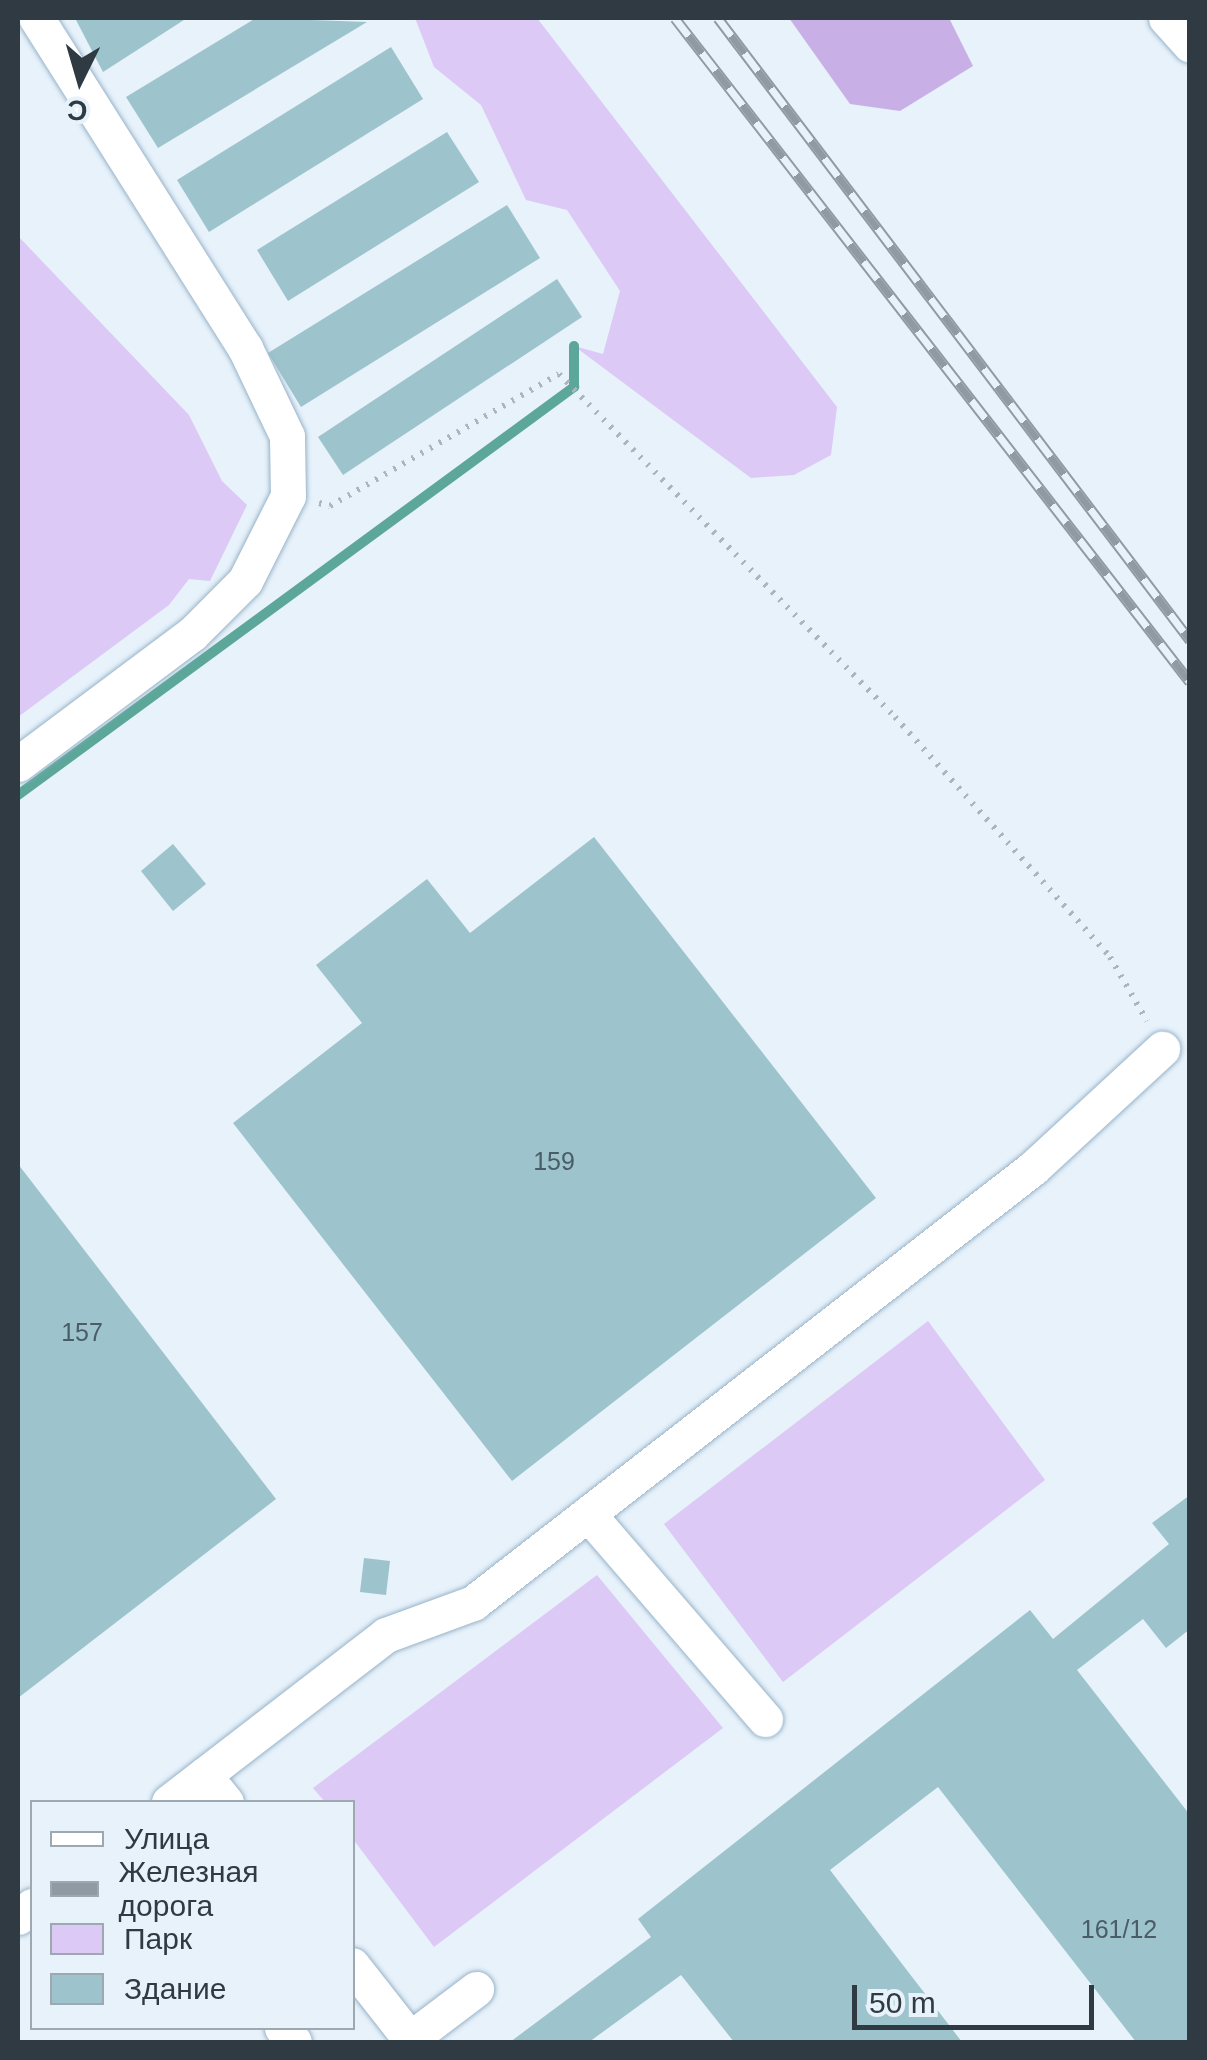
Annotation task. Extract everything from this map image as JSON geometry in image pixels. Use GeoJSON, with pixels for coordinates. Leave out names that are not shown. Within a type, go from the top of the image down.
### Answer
{"type":"FeatureCollection","features":[{"type":"Feature","properties":{"kind":"street"},"geometry":{"type":"LineString","coordinates":[[18,764],[192,634],[245,581],[288,496],[287,436],[244,348],[36,18]]}},
{"type":"Feature","properties":{"kind":"street"},"geometry":{"type":"LineString","coordinates":[[1166,18],[1190,45]]}},
{"type":"Feature","properties":{"kind":"street"},"geometry":{"type":"LineString","coordinates":[[176,1800],[215,1789],[386,1636],[473,1603],[1033,1168],[1162,1049]]}},
{"type":"Feature","properties":{"kind":"street"},"geometry":{"type":"LineString","coordinates":[[588,1514],[765,1719]]}},
{"type":"Feature","properties":{"kind":"street"},"geometry":{"type":"LineString","coordinates":[[355,1969],[410,2039],[476,1989]]}},
{"type":"Feature","properties":{"kind":"path"},"geometry":{"type":"LineString","coordinates":[[288,496],[330,506],[559,374],[820,638],[1110,956],[1162,1049]]}},
{"type":"Feature","properties":{"kind":"green space"},"geometry":{"type":"Polygon","coordinates":[[[415,18],[537,18],[837,407],[831,455],[794,475],[751,478],[574,346],[603,354],[620,291],[567,210],[526,200],[481,105],[434,67],[415,18]]]}},
{"type":"Feature","properties":{"kind":"green space"},"geometry":{"type":"Polygon","coordinates":[[[18,236],[189,415],[222,481],[247,505],[210,581],[189,579],[169,605],[18,717],[18,236]]]}},
{"type":"Feature","properties":{"kind":"green space"},"geometry":{"type":"Polygon","coordinates":[[[928,1321],[1045,1480],[783,1682],[664,1524],[928,1321]]]}},
{"type":"Feature","properties":{"kind":"green space"},"geometry":{"type":"Polygon","coordinates":[[[597,1575],[723,1728],[434,1947],[355,1842],[355,1800],[323,1800],[313,1788],[597,1575]]]}},
{"type":"Feature","properties":{"kind":"shaded area"},"geometry":{"type":"Polygon","coordinates":[[[789,18],[949,18],[973,66],[900,111],[850,104],[789,18]]]}},
{"type":"Feature","properties":{"kind":"building"},"geometry":{"type":"Polygon","coordinates":[[[75,18],[187,18],[103,72],[75,18]]]}},
{"type":"Feature","properties":{"kind":"building"},"geometry":{"type":"Polygon","coordinates":[[[256,18],[367,22],[158,148],[126,97],[256,18]]]}},
{"type":"Feature","properties":{"kind":"building"},"geometry":{"type":"Polygon","coordinates":[[[391,47],[423,99],[209,232],[177,180],[391,47]]]}},
{"type":"Feature","properties":{"kind":"building"},"geometry":{"type":"Polygon","coordinates":[[[447,132],[479,182],[288,301],[257,250],[447,132]]]}},
{"type":"Feature","properties":{"kind":"building"},"geometry":{"type":"Polygon","coordinates":[[[507,205],[540,258],[301,407],[268,353],[507,205]]]}},
{"type":"Feature","properties":{"kind":"building"},"geometry":{"type":"Polygon","coordinates":[[[557,279],[582,317],[343,475],[318,437],[557,279]]]}},
{"type":"Feature","properties":{"kind":"building"},"geometry":{"type":"Polygon","coordinates":[[[594,837],[876,1198],[512,1481],[233,1123],[362,1023],[316,965],[427,879],[470,933],[594,837]]]}},
{"type":"Feature","properties":{"kind":"building"},"geometry":{"type":"Polygon","coordinates":[[[173,844],[206,884],[173,911],[141,871],[173,844]]]}},
{"type":"Feature","properties":{"kind":"building"},"geometry":{"type":"Polygon","coordinates":[[[18,1164],[276,1499],[18,1698],[18,1164]]]}},
{"type":"Feature","properties":{"kind":"building"},"geometry":{"type":"Polygon","coordinates":[[[1190,1495],[1190,1629],[1166,1648],[1143,1619],[1077,1670],[1190,1815],[1190,2042],[1136,2042],[938,1787],[830,1870],[962,2042],[734,2042],[681,1975],[589,2042],[510,2042],[651,1937],[638,1919],[1030,1610],[1053,1639],[1169,1544],[1152,1523],[1190,1495]]]}},
{"type":"Feature","properties":{"kind":"building"},"geometry":{"type":"Polygon","coordinates":[[[364,1558],[390,1561],[386,1595],[360,1592],[364,1558]]]}},
{"type":"Feature","properties":{"kind":"waterway"},"geometry":{"type":"LineString","coordinates":[[18,795],[574,387],[574,346]]}},
{"type":"Feature","properties":{"kind":"railway"},"geometry":{"type":"LineString","coordinates":[[675,18],[1190,682]]}},
{"type":"Feature","properties":{"kind":"railway"},"geometry":{"type":"LineString","coordinates":[[718,18],[1190,640]]}}]}
